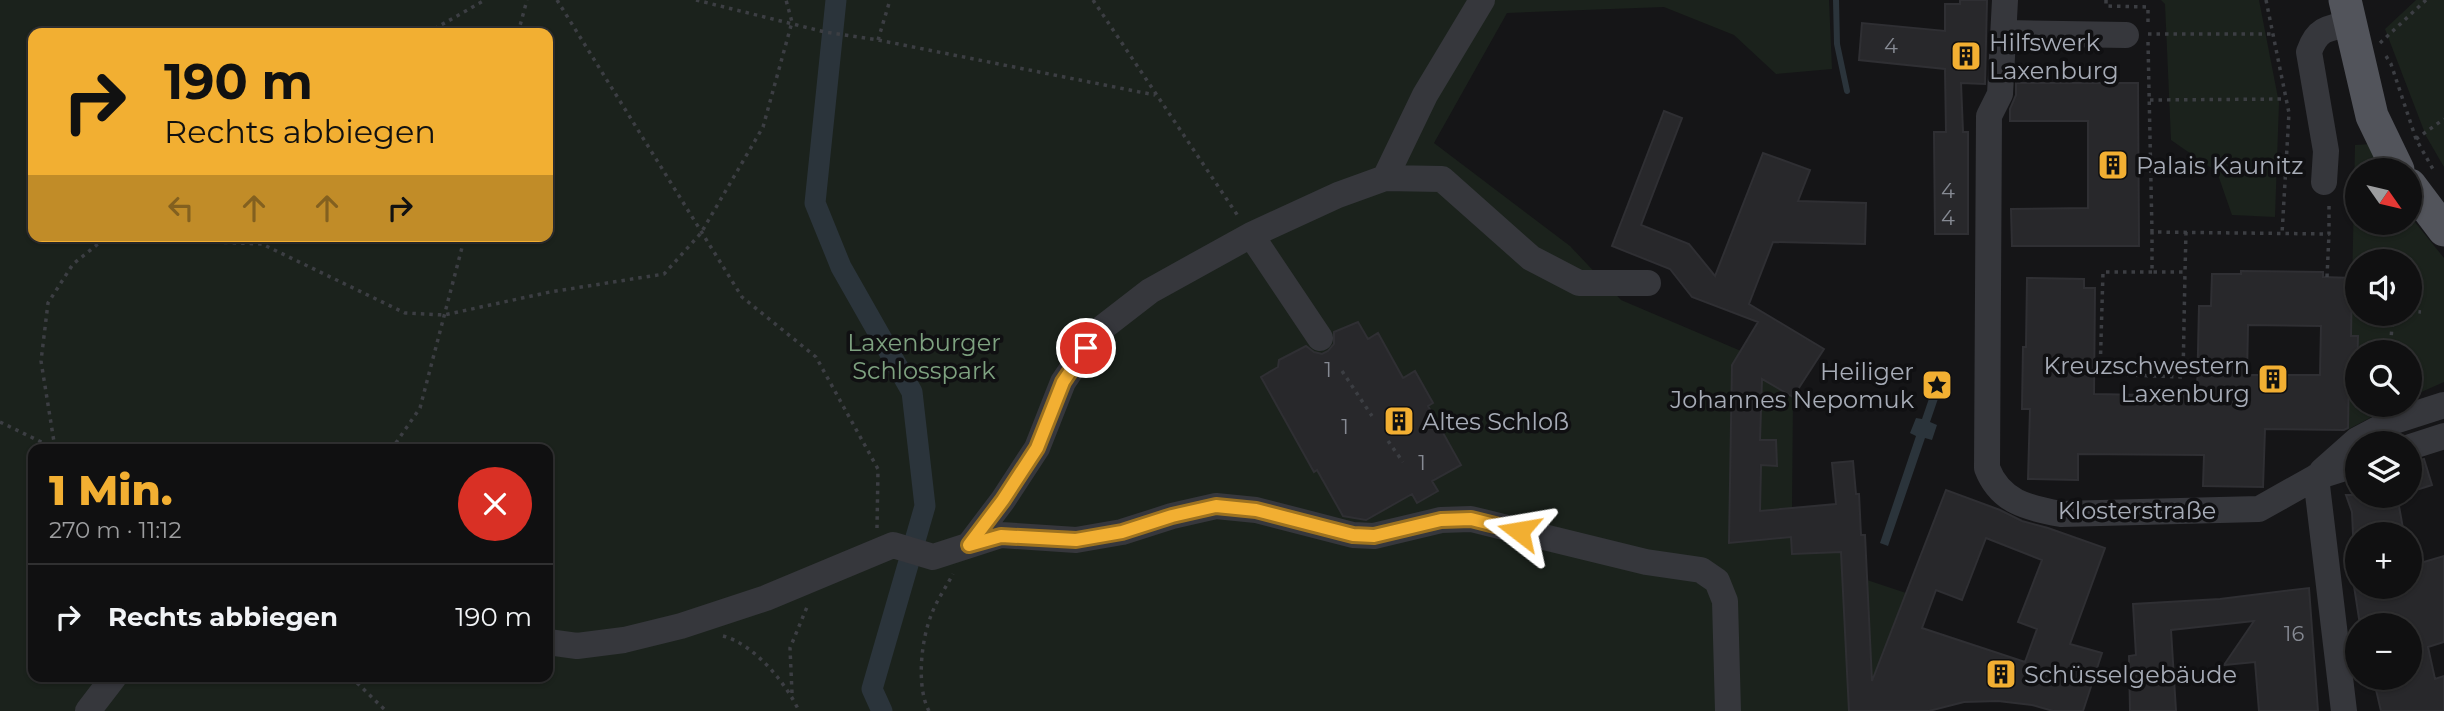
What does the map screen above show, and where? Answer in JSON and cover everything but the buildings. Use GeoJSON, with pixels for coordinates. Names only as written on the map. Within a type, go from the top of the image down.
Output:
{"type":"FeatureCollection","features":[{"type":"Feature","properties":{"kind":"main road"},"geometry":{"type":"LineString","coordinates":[[2348,12],[2372,116],[2392,158]]}},
{"type":"Feature","properties":{"kind":"main road"},"geometry":{"type":"LineString","coordinates":[[2423,180],[2444,230]]}},
{"type":"Feature","properties":{"kind":"street"},"geometry":{"type":"LineString","coordinates":[[1385,178],[1425,94],[1482,0]]}},
{"type":"Feature","properties":{"kind":"street","name":"Klosterstraße"},"geometry":{"type":"LineString","coordinates":[[2005,0],[2000,94],[1989,116],[1987,468],[1992,481],[2002,493],[2037,509],[2061,514],[2259,509],[2316,477]]}},
{"type":"Feature","properties":{"kind":"street"},"geometry":{"type":"LineString","coordinates":[[2325,182],[2326,150],[2309,52],[2314,37],[2348,12]]}},
{"type":"Feature","properties":{"kind":"street"},"geometry":{"type":"LineString","coordinates":[[2004,33],[2137,35]]}},
{"type":"Feature","properties":{"kind":"street"},"geometry":{"type":"LineString","coordinates":[[969,545],[1037,448],[1063,382],[1097,332],[1150,291],[1251,235],[1338,195],[1385,178],[1442,179],[1531,258],[1579,283],[1648,283]]}},
{"type":"Feature","properties":{"kind":"street"},"geometry":{"type":"LineString","coordinates":[[1251,235],[1320,338]]}},
{"type":"Feature","properties":{"kind":"street"},"geometry":{"type":"LineString","coordinates":[[2316,477],[2357,440],[2391,422],[2444,405]]}},
{"type":"Feature","properties":{"kind":"street"},"geometry":{"type":"LineString","coordinates":[[2422,443],[2444,436]]}},
{"type":"Feature","properties":{"kind":"street"},"geometry":{"type":"LineString","coordinates":[[2316,477],[2345,468]]}},
{"type":"Feature","properties":{"kind":"street"},"geometry":{"type":"LineString","coordinates":[[2316,477],[2344,711]]}},
{"type":"Feature","properties":{"kind":"street"},"geometry":{"type":"LineString","coordinates":[[553,643],[577,646],[624,640],[681,626],[766,598],[885,548],[933,556],[1001,536],[1076,540],[1122,532],[1216,506],[1256,510],[1353,535],[1374,536],[1441,520],[1471,519],[1646,562],[1701,570],[1717,582],[1725,601],[1728,711]]}},
{"type":"Feature","properties":{"kind":"street"},"geometry":{"type":"LineString","coordinates":[[88,711],[110,682]]}},
{"type":"Feature","properties":{"kind":"path"},"geometry":{"type":"LineString","coordinates":[[436,28],[485,0]]}},
{"type":"Feature","properties":{"kind":"path"},"geometry":{"type":"LineString","coordinates":[[519,28],[527,0]]}},
{"type":"Feature","properties":{"kind":"path"},"geometry":{"type":"LineString","coordinates":[[557,0],[742,297],[816,357],[878,469],[885,548]]}},
{"type":"Feature","properties":{"kind":"path"},"geometry":{"type":"LineString","coordinates":[[696,0],[825,32],[1155,95]]}},
{"type":"Feature","properties":{"kind":"path"},"geometry":{"type":"LineString","coordinates":[[213,242],[262,244],[405,313],[444,315],[550,292],[664,274],[701,233],[763,127],[792,22],[786,0]]}},
{"type":"Feature","properties":{"kind":"path"},"geometry":{"type":"LineString","coordinates":[[878,40],[890,0]]}},
{"type":"Feature","properties":{"kind":"path"},"geometry":{"type":"LineString","coordinates":[[1093,0],[1251,235]]}},
{"type":"Feature","properties":{"kind":"path"},"geometry":{"type":"LineString","coordinates":[[2106,0],[2106,6],[2148,7],[2137,35],[2150,100],[2152,272]]}},
{"type":"Feature","properties":{"kind":"path"},"geometry":{"type":"LineString","coordinates":[[2266,0],[2289,113],[2282,234]]}},
{"type":"Feature","properties":{"kind":"path"},"geometry":{"type":"LineString","coordinates":[[2377,46],[2426,0]]}},
{"type":"Feature","properties":{"kind":"path"},"geometry":{"type":"LineString","coordinates":[[2137,35],[2273,34]]}},
{"type":"Feature","properties":{"kind":"path"},"geometry":{"type":"LineString","coordinates":[[2384,55],[2391,64],[2416,139],[2423,180]]}},
{"type":"Feature","properties":{"kind":"path"},"geometry":{"type":"LineString","coordinates":[[2150,100],[2286,99]]}},
{"type":"Feature","properties":{"kind":"path"},"geometry":{"type":"LineString","coordinates":[[2416,139],[2444,119]]}},
{"type":"Feature","properties":{"kind":"path"},"geometry":{"type":"LineString","coordinates":[[2325,182],[2329,194],[2327,277]]}},
{"type":"Feature","properties":{"kind":"path"},"geometry":{"type":"LineString","coordinates":[[2152,232],[2329,234]]}},
{"type":"Feature","properties":{"kind":"path"},"geometry":{"type":"LineString","coordinates":[[2185,272],[2103,272],[2100,374],[2183,377],[2186,232]]}},
{"type":"Feature","properties":{"kind":"path"},"geometry":{"type":"LineString","coordinates":[[55,444],[41,361],[48,303],[73,264],[100,242]]}},
{"type":"Feature","properties":{"kind":"path"},"geometry":{"type":"LineString","coordinates":[[395,444],[420,408],[463,242]]}},
{"type":"Feature","properties":{"kind":"path"},"geometry":{"type":"LineString","coordinates":[[1342,371],[1372,416]]}},
{"type":"Feature","properties":{"kind":"path"},"geometry":{"type":"LineString","coordinates":[[0,422],[46,444]]}},
{"type":"Feature","properties":{"kind":"path"},"geometry":{"type":"LineString","coordinates":[[1388,441],[1403,462]]}},
{"type":"Feature","properties":{"kind":"path"},"geometry":{"type":"LineString","coordinates":[[929,711],[923,701],[922,656],[931,614],[969,545]]}},
{"type":"Feature","properties":{"kind":"path"},"geometry":{"type":"LineString","coordinates":[[792,695],[790,648],[805,609],[835,570]]}},
{"type":"Feature","properties":{"kind":"path"},"geometry":{"type":"LineString","coordinates":[[720,636],[734,639],[768,666],[792,695],[799,711]]}},
{"type":"Feature","properties":{"kind":"path"},"geometry":{"type":"LineString","coordinates":[[356,682],[386,711]]}},
{"type":"Feature","properties":{"kind":"green space","name":"Laxenburger Schlosspark"},"geometry":{"type":"Polygon","coordinates":[[[0,0],[1829,0],[1832,69],[1776,74],[1734,35],[1664,7],[1507,13],[1434,143],[1570,246],[1621,300],[1741,351],[1730,542],[1791,537],[1792,554],[1817,553],[1841,536],[1849,711],[0,711],[0,0]]]}},
{"type":"Feature","properties":{"kind":"green space"},"geometry":{"type":"Polygon","coordinates":[[[2161,0],[2259,0],[2279,103],[2275,217],[2232,215],[2217,172],[2171,140],[2165,4],[2161,0]]]}},
{"type":"Feature","properties":{"kind":"green space"},"geometry":{"type":"Polygon","coordinates":[[[2416,0],[2444,0],[2444,167],[2426,136],[2385,29],[2416,0]]]}},
{"type":"Feature","properties":{"kind":"green space"},"geometry":{"type":"Polygon","coordinates":[[[2371,144],[2377,158],[2355,158],[2355,145],[2371,144]]]}},
{"type":"Feature","properties":{"kind":"green space"},"geometry":{"type":"Polygon","coordinates":[[[2422,231],[2444,258],[2444,382],[2422,392],[2422,340],[2358,340],[2358,336],[2351,336],[2351,326],[2422,326],[2422,249],[2353,249],[2353,235],[2422,235],[2422,231]]]}},
{"type":"Feature","properties":{"kind":"green space"},"geometry":{"type":"Polygon","coordinates":[[[1762,379],[1793,397],[1792,509],[1760,511],[1761,465],[1776,465],[1760,440],[1762,379]]]}},
{"type":"Feature","properties":{"kind":"green space"},"geometry":{"type":"Polygon","coordinates":[[[2347,417],[2372,417],[2347,430],[2347,417]]]}},
{"type":"Feature","properties":{"kind":"green space"},"geometry":{"type":"Polygon","coordinates":[[[1867,580],[1906,593],[1872,681],[1867,580]]]}},
{"type":"Feature","properties":{"kind":"shaded area"},"geometry":{"type":"Polygon","coordinates":[[[1934,384],[1942,387],[1930,422],[1937,425],[1932,440],[1925,438],[1888,546],[1880,543],[1916,436],[1910,433],[1916,418],[1922,419],[1934,384]]]}},
{"type":"Feature","properties":{"kind":"waterway"},"geometry":{"type":"LineString","coordinates":[[836,0],[815,203],[841,267],[912,392],[925,506],[872,689],[882,711]]}},
{"type":"Feature","properties":{"kind":"waterway"},"geometry":{"type":"LineString","coordinates":[[1836,0],[1837,44],[1847,91]]}},
{"type":"Feature","properties":{"kind":"place","name":"Hilfswerk Laxenburg"},"geometry":{"type":"Point","coordinates":[1966,56]}},
{"type":"Feature","properties":{"kind":"place","name":"Palais Kaunitz"},"geometry":{"type":"Point","coordinates":[2113,165]}},
{"type":"Feature","properties":{"kind":"place","name":"Kreuzschwestern Laxenburg"},"geometry":{"type":"Point","coordinates":[2273,379]}},
{"type":"Feature","properties":{"kind":"place","name":"Heiliger Johannes Nepomuk"},"geometry":{"type":"Point","coordinates":[1937,385]}},
{"type":"Feature","properties":{"kind":"place","name":"Altes Schloß"},"geometry":{"type":"Point","coordinates":[1399,421]}},
{"type":"Feature","properties":{"kind":"place","name":"Schüsselgebäude"},"geometry":{"type":"Point","coordinates":[2001,674]}},
{"type":"Feature","properties":{"kind":"route"},"geometry":{"type":"LineString","coordinates":[[1086,348],[1063,382],[1037,448],[969,545],[1001,536],[1076,540],[1122,532],[1216,506],[1256,510],[1353,535],[1374,536],[1441,520],[1471,519],[1519,531]]}}]}
